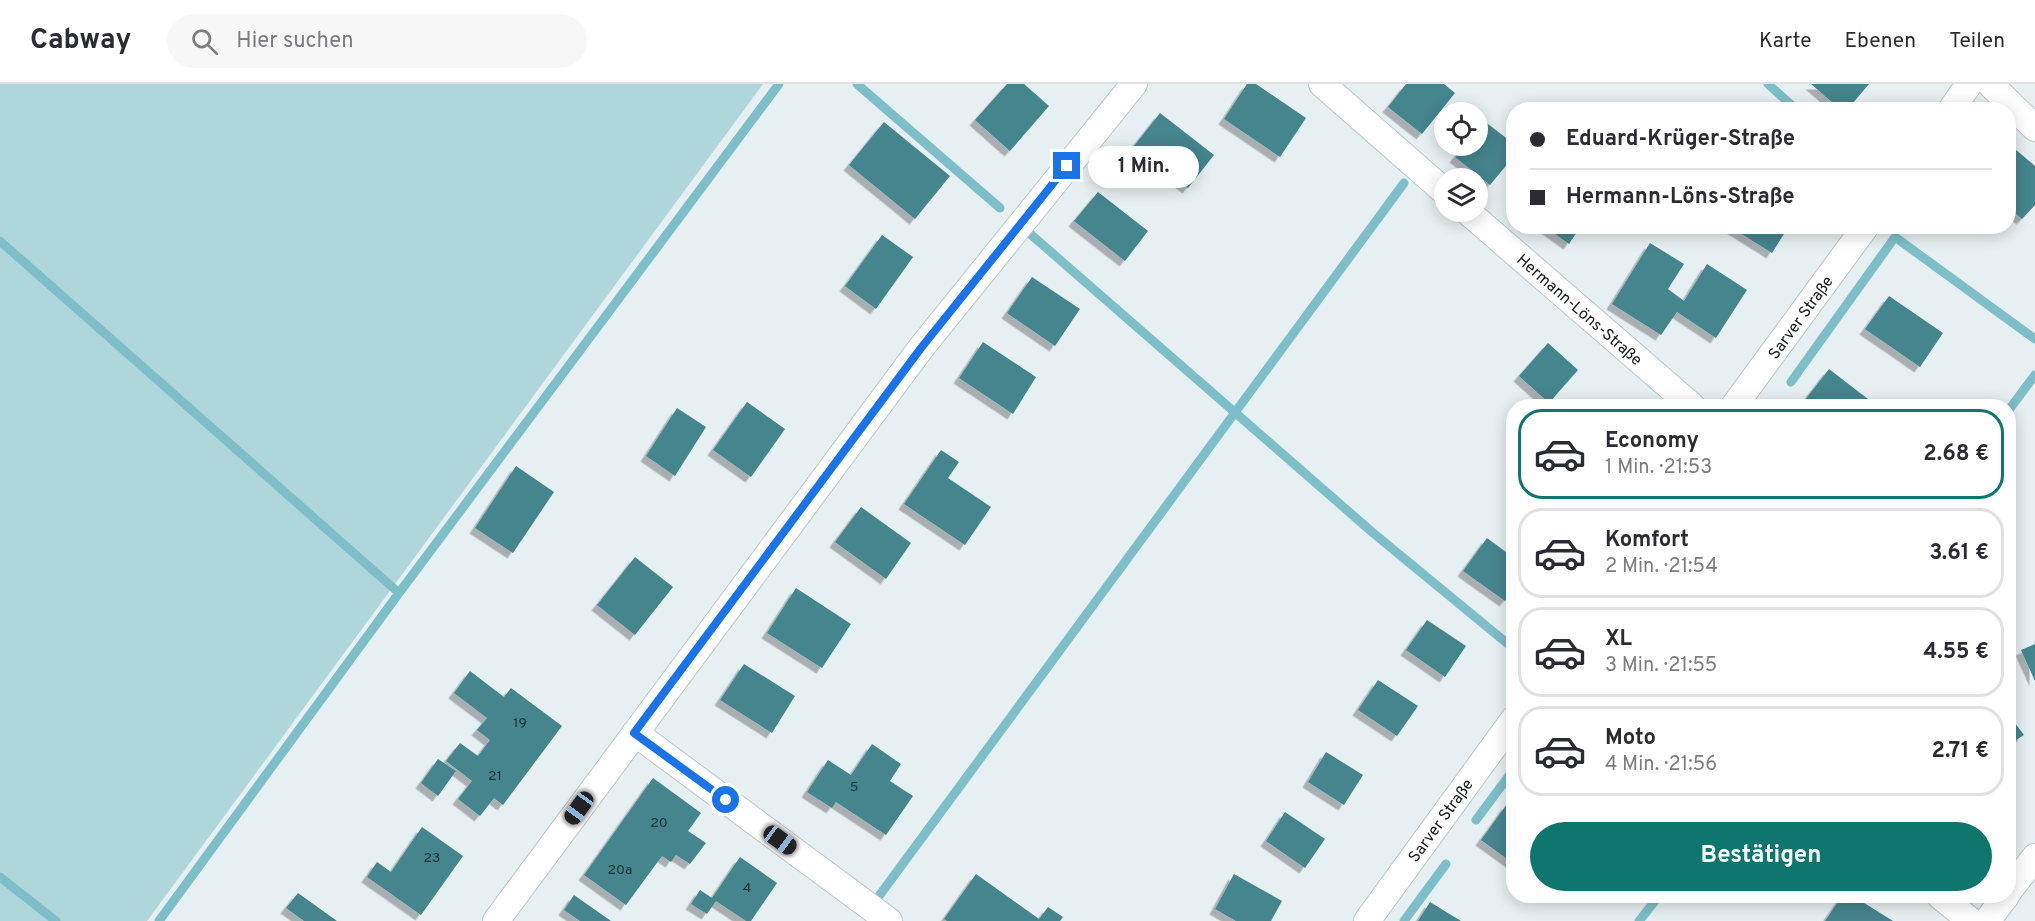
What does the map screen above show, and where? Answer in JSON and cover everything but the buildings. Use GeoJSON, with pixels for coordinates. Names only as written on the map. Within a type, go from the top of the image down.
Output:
{"type":"FeatureCollection","features":[{"type":"Feature","properties":{"kind":"street"},"geometry":{"type":"LineString","coordinates":[[496,921],[921,348],[1134,84]]}},
{"type":"Feature","properties":{"kind":"street"},"geometry":{"type":"LineString","coordinates":[[1322,84],[1434,182]]}},
{"type":"Feature","properties":{"kind":"street"},"geometry":{"type":"LineString","coordinates":[[1957,102],[1969,84]]}},
{"type":"Feature","properties":{"kind":"street"},"geometry":{"type":"LineString","coordinates":[[1990,84],[2008,102]]}},
{"type":"Feature","properties":{"kind":"street"},"geometry":{"type":"LineString","coordinates":[[2016,109],[2035,128]]}},
{"type":"Feature","properties":{"kind":"street","name":"Hermann-Löns-Straße"},"geometry":{"type":"LineString","coordinates":[[1480,222],[1684,399]]}},
{"type":"Feature","properties":{"kind":"street","name":"Sarver Straße"},"geometry":{"type":"LineString","coordinates":[[1739,399],[1860,234]]}},
{"type":"Feature","properties":{"kind":"street","name":"Sarver Straße"},"geometry":{"type":"LineString","coordinates":[[1367,921],[1506,730]]}},
{"type":"Feature","properties":{"kind":"street"},"geometry":{"type":"LineString","coordinates":[[634,733],[889,921]]}},
{"type":"Feature","properties":{"kind":"street"},"geometry":{"type":"LineString","coordinates":[[2016,882],[2035,857]]}},
{"type":"Feature","properties":{"kind":"street"},"geometry":{"type":"LineString","coordinates":[[1949,903],[1971,921]]}},
{"type":"Feature","properties":{"kind":"street"},"geometry":{"type":"LineString","coordinates":[[1987,921],[2000,903]]}},
{"type":"Feature","properties":{"kind":"shaded area"},"geometry":{"type":"Polygon","coordinates":[[[0,84],[763,84],[147,921],[0,921],[0,84]]]}},
{"type":"Feature","properties":{"kind":"waterway"},"geometry":{"type":"LineString","coordinates":[[159,921],[399,593],[779,84]]}},
{"type":"Feature","properties":{"kind":"waterway"},"geometry":{"type":"LineString","coordinates":[[857,84],[1000,208]]}},
{"type":"Feature","properties":{"kind":"waterway"},"geometry":{"type":"LineString","coordinates":[[1768,84],[1788,102]]}},
{"type":"Feature","properties":{"kind":"waterway"},"geometry":{"type":"LineString","coordinates":[[879,896],[1404,183]]}},
{"type":"Feature","properties":{"kind":"waterway"},"geometry":{"type":"LineString","coordinates":[[1028,232],[1372,532],[1506,642]]}},
{"type":"Feature","properties":{"kind":"waterway"},"geometry":{"type":"LineString","coordinates":[[1791,382],[1895,237],[2035,339]]}},
{"type":"Feature","properties":{"kind":"waterway"},"geometry":{"type":"LineString","coordinates":[[0,241],[399,593]]}},
{"type":"Feature","properties":{"kind":"waterway"},"geometry":{"type":"LineString","coordinates":[[2016,400],[2035,375]]}},
{"type":"Feature","properties":{"kind":"waterway"},"geometry":{"type":"LineString","coordinates":[[1476,820],[1506,780]]}},
{"type":"Feature","properties":{"kind":"waterway"},"geometry":{"type":"LineString","coordinates":[[1404,921],[1446,864]]}},
{"type":"Feature","properties":{"kind":"waterway"},"geometry":{"type":"LineString","coordinates":[[0,877],[56,921]]}},
{"type":"Feature","properties":{"kind":"waterway"},"geometry":{"type":"LineString","coordinates":[[1639,921],[1653,903]]}},
{"type":"Feature","properties":{"kind":"route"},"geometry":{"type":"LineString","coordinates":[[726,800],[634,733],[921,348],[1067,166]]}}]}
